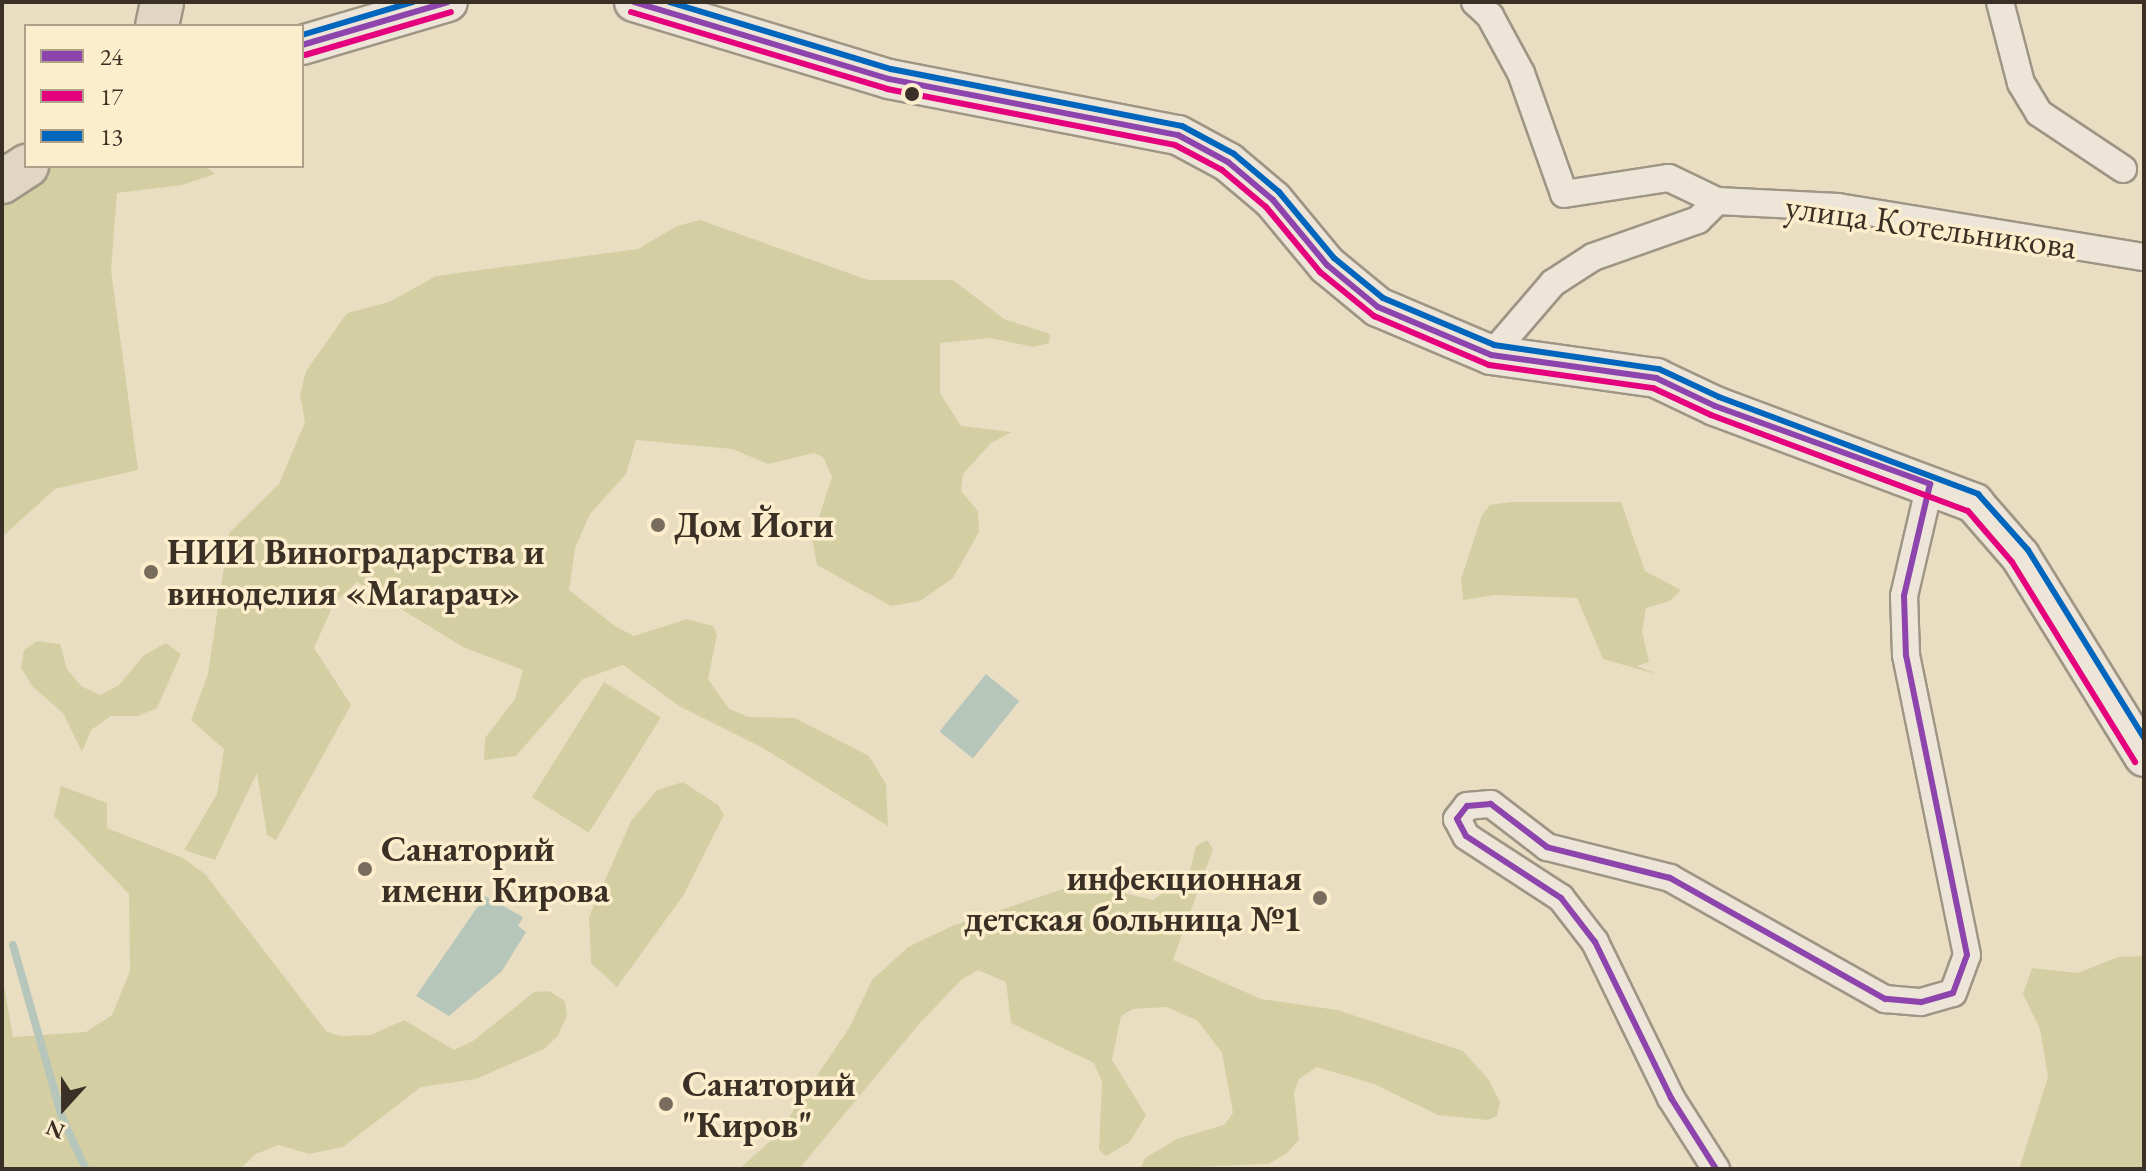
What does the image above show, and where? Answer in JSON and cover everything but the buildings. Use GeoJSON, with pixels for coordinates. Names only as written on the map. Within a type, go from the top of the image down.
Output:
{"type":"FeatureCollection","features":[{"type":"Feature","properties":{"kind":"main road"},"geometry":{"type":"LineString","coordinates":[[304,45],[353,34],[448,2]]}},
{"type":"Feature","properties":{"kind":"main road"},"geometry":{"type":"LineString","coordinates":[[634,2],[889,79],[1178,135],[1228,162],[1273,200],[1327,265],[1364,299],[1491,355],[1656,378],[1715,406],[1974,503],[2020,556],[2144,757]]}},
{"type":"Feature","properties":{"kind":"main road"},"geometry":{"type":"LineString","coordinates":[[2,160],[24,146]]}},
{"type":"Feature","properties":{"kind":"main road"},"geometry":{"type":"LineString","coordinates":[[2,182],[24,168]]}},
{"type":"Feature","properties":{"kind":"street"},"geometry":{"type":"LineString","coordinates":[[1475,2],[1490,16],[1521,73],[1564,194],[1669,178],[1717,201],[1698,220],[1593,257],[1553,283],[1491,355]]}},
{"type":"Feature","properties":{"kind":"street"},"geometry":{"type":"LineString","coordinates":[[2000,2],[2021,83],[2039,113],[2123,169]]}},
{"type":"Feature","properties":{"kind":"street","name":"улица Котельникова"},"geometry":{"type":"LineString","coordinates":[[1717,201],[1838,207],[2144,257]]}},
{"type":"Feature","properties":{"kind":"street"},"geometry":{"type":"LineString","coordinates":[[1716,1169],[1671,1098],[1595,942],[1561,898],[1466,836],[1457,819],[1467,806],[1491,804],[1547,847],[1670,878],[1885,999],[1921,1002],[1953,993],[1967,955],[1906,655],[1904,596],[1930,484]]}},
{"type":"Feature","properties":{"kind":"shaded area"},"geometry":{"type":"Polygon","coordinates":[[[44,168],[208,168],[215,174],[182,185],[117,193],[111,270],[138,470],[55,489],[2,537],[2,196],[44,168]]]}},
{"type":"Feature","properties":{"kind":"shaded area"},"geometry":{"type":"Polygon","coordinates":[[[700,220],[868,280],[953,280],[1004,319],[1050,334],[1049,343],[1034,347],[990,338],[940,343],[940,393],[961,426],[1012,432],[991,443],[963,474],[961,491],[978,511],[979,532],[953,578],[920,601],[891,606],[817,565],[812,538],[832,477],[823,457],[814,453],[768,464],[732,449],[636,440],[626,474],[590,514],[575,548],[569,590],[615,626],[634,636],[687,619],[713,626],[717,635],[708,679],[729,709],[748,717],[795,718],[869,756],[886,784],[888,826],[763,748],[679,706],[623,665],[583,679],[516,756],[484,760],[485,738],[515,699],[523,670],[463,647],[357,582],[334,603],[314,648],[351,705],[276,840],[267,835],[257,773],[215,860],[184,850],[217,794],[224,749],[191,720],[208,674],[229,533],[279,484],[305,422],[300,395],[306,371],[347,313],[389,302],[436,276],[638,249],[677,226],[700,220]]]}},
{"type":"Feature","properties":{"kind":"shaded area"},"geometry":{"type":"Polygon","coordinates":[[[1511,502],[1621,502],[1645,571],[1681,590],[1670,601],[1646,608],[1642,631],[1649,662],[1637,666],[1659,675],[1603,659],[1577,598],[1495,595],[1463,600],[1461,579],[1482,515],[1490,505],[1511,502]]]}},
{"type":"Feature","properties":{"kind":"shaded area"},"geometry":{"type":"Polygon","coordinates":[[[37,641],[60,644],[67,669],[81,686],[100,695],[119,685],[144,655],[166,643],[181,654],[157,708],[138,716],[111,716],[91,730],[82,752],[63,713],[33,687],[21,668],[24,650],[37,641]]]}},
{"type":"Feature","properties":{"kind":"shaded area"},"geometry":{"type":"Polygon","coordinates":[[[986,674],[1019,701],[973,759],[939,732],[986,674]]]}},
{"type":"Feature","properties":{"kind":"shaded area"},"geometry":{"type":"Polygon","coordinates":[[[604,682],[661,718],[589,833],[532,797],[604,682]]]}},
{"type":"Feature","properties":{"kind":"shaded area"},"geometry":{"type":"Polygon","coordinates":[[[683,782],[718,805],[724,815],[683,896],[617,987],[591,963],[589,917],[631,821],[657,790],[683,782]]]}},
{"type":"Feature","properties":{"kind":"shaded area"},"geometry":{"type":"Polygon","coordinates":[[[61,786],[107,803],[107,828],[183,858],[205,874],[326,1031],[340,1036],[371,1035],[404,1020],[454,1050],[473,1041],[534,992],[549,991],[565,1001],[567,1015],[558,1036],[544,1049],[476,1079],[421,1087],[343,1147],[309,1154],[279,1145],[256,1154],[240,1169],[2,1169],[2,974],[13,1037],[86,1032],[112,1015],[130,971],[129,894],[54,816],[61,786]]]}},
{"type":"Feature","properties":{"kind":"shaded area"},"geometry":{"type":"Polygon","coordinates":[[[1207,840],[1213,849],[1173,960],[1261,999],[1337,1010],[1463,1051],[1489,1080],[1500,1102],[1497,1116],[1488,1120],[1438,1115],[1374,1084],[1317,1067],[1299,1079],[1294,1093],[1299,1140],[1286,1154],[1268,1164],[1140,1169],[1145,1158],[1177,1139],[1224,1125],[1233,1113],[1222,1053],[1198,1021],[1167,1007],[1133,1009],[1121,1016],[1112,1060],[1146,1115],[1130,1142],[1106,1156],[1099,1150],[1102,1082],[1094,1063],[1011,1023],[1006,982],[978,970],[961,980],[919,1024],[799,1169],[739,1169],[777,1135],[849,1028],[872,980],[908,947],[952,926],[1081,883],[1153,900],[1189,874],[1196,846],[1207,840]]]}},
{"type":"Feature","properties":{"kind":"shaded area"},"geometry":{"type":"Polygon","coordinates":[[[485,896],[523,917],[518,926],[526,932],[502,971],[449,1016],[416,996],[485,896]]]}},
{"type":"Feature","properties":{"kind":"shaded area"},"geometry":{"type":"Polygon","coordinates":[[[2144,956],[2144,1169],[2019,1169],[2048,1077],[2040,1029],[2023,994],[2032,968],[2078,973],[2118,957],[2144,956]]]}},
{"type":"Feature","properties":{"kind":"waterway"},"geometry":{"type":"LineString","coordinates":[[13,945],[63,1120],[86,1169]]}},
{"type":"Feature","properties":{"kind":"transit line","name":"13"},"geometry":{"type":"LineString","coordinates":[[304,34],[413,2]]}},
{"type":"Feature","properties":{"kind":"transit line","name":"24"},"geometry":{"type":"LineString","coordinates":[[304,44],[448,2]]}},
{"type":"Feature","properties":{"kind":"transit line","name":"24"},"geometry":{"type":"LineString","coordinates":[[634,2],[889,79],[1178,135],[1228,162],[1273,200],[1327,265],[1378,307],[1491,355],[1656,378],[1715,406],[1930,484],[1904,596],[1906,655],[1967,955],[1953,993],[1921,1002],[1885,999],[1670,878],[1547,847],[1491,804],[1467,806],[1457,819],[1466,836],[1561,898],[1595,942],[1671,1098],[1716,1169]]}},
{"type":"Feature","properties":{"kind":"transit line","name":"13"},"geometry":{"type":"LineString","coordinates":[[669,2],[891,69],[1182,126],[1234,154],[1279,192],[1334,258],[1383,298],[1494,345],[1659,369],[1719,397],[1978,494],[2028,550],[2144,738]]}},
{"type":"Feature","properties":{"kind":"transit line","name":"17"},"geometry":{"type":"LineString","coordinates":[[305,55],[451,12]]}},
{"type":"Feature","properties":{"kind":"transit line","name":"17"},"geometry":{"type":"LineString","coordinates":[[631,12],[887,89],[1175,145],[1222,170],[1266,207],[1320,272],[1374,316],[1489,365],[1653,388],[1711,415],[1968,511],[2012,562],[2135,762]]}},
{"type":"Feature","properties":{"kind":"place","name":"Дом Йоги"},"geometry":{"type":"Point","coordinates":[658,525]}},
{"type":"Feature","properties":{"kind":"place","name":"НИИ Виноградарства и виноделия «Магарач»"},"geometry":{"type":"Point","coordinates":[151,572]}},
{"type":"Feature","properties":{"kind":"place","name":"Санаторий имени Кирова"},"geometry":{"type":"Point","coordinates":[365,869]}},
{"type":"Feature","properties":{"kind":"place","name":"инфекционная детская больница №1"},"geometry":{"type":"Point","coordinates":[1320,898]}},
{"type":"Feature","properties":{"kind":"place","name":"Санаторий \"Киров\""},"geometry":{"type":"Point","coordinates":[666,1104]}}]}
